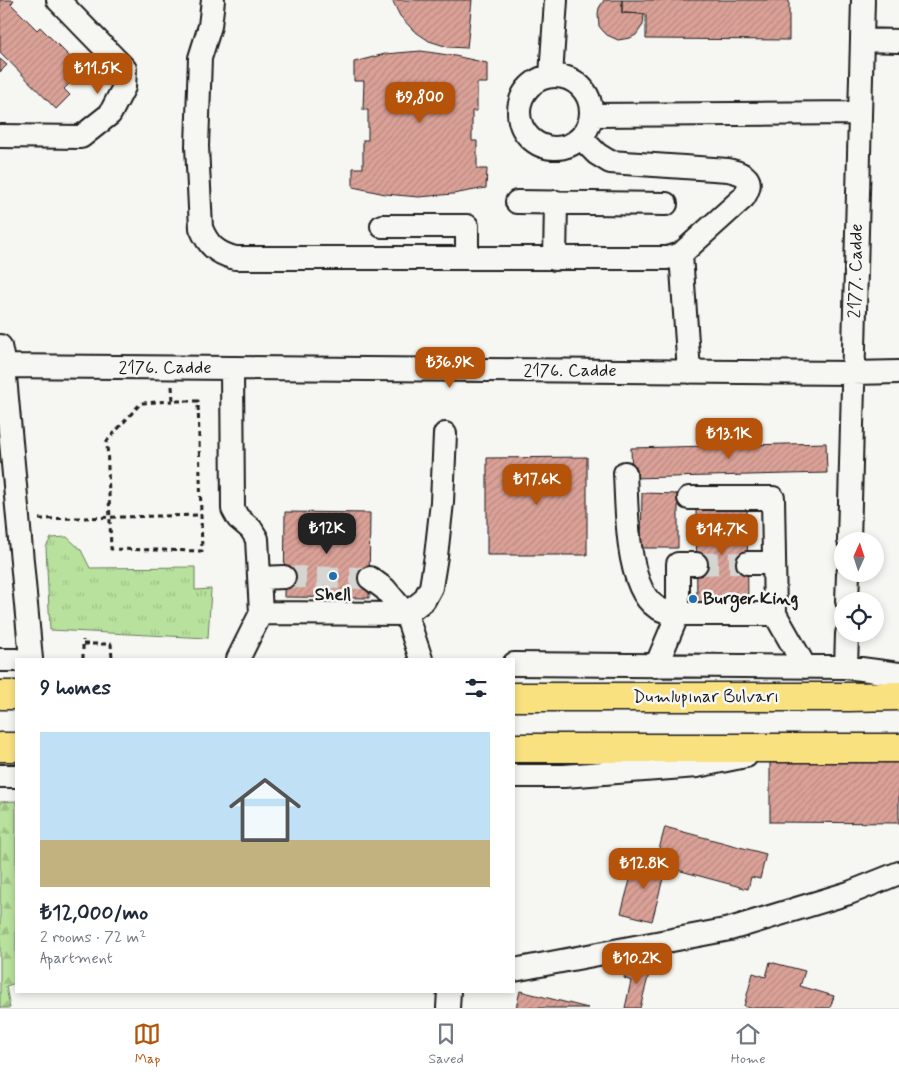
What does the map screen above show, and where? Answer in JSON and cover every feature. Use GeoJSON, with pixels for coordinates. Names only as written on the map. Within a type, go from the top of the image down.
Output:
{"type":"FeatureCollection","features":[{"type":"Feature","properties":{"kind":"highway"},"geometry":{"type":"LineString","coordinates":[[0,695],[15,695]]}},
{"type":"Feature","properties":{"kind":"highway","name":"Dumlupınar Bulvarı"},"geometry":{"type":"LineString","coordinates":[[515,697],[899,696]]}},
{"type":"Feature","properties":{"kind":"highway"},"geometry":{"type":"LineString","coordinates":[[0,747],[15,747]]}},
{"type":"Feature","properties":{"kind":"highway"},"geometry":{"type":"LineString","coordinates":[[515,748],[899,748]]}},
{"type":"Feature","properties":{"kind":"street"},"geometry":{"type":"LineString","coordinates":[[0,121],[8,137],[81,137],[110,114],[124,87],[125,69],[58,0]]}},
{"type":"Feature","properties":{"kind":"street"},"geometry":{"type":"LineString","coordinates":[[213,0],[210,26],[200,58],[198,146],[201,228],[205,238],[213,248],[224,255],[234,258],[667,258],[681,254],[744,198],[748,190],[747,177],[728,170],[610,162],[597,154],[581,138]]}},
{"type":"Feature","properties":{"kind":"street"},"geometry":{"type":"LineString","coordinates":[[551,76],[556,0]]}},
{"type":"Feature","properties":{"kind":"street","name":"2177. Cadde"},"geometry":{"type":"LineString","coordinates":[[849,532],[862,0]]}},
{"type":"Feature","properties":{"kind":"street"},"geometry":{"type":"LineString","coordinates":[[862,40],[899,41]]}},
{"type":"Feature","properties":{"kind":"street"},"geometry":{"type":"LineString","coordinates":[[551,76],[564,77],[576,82],[590,102],[591,115],[588,128],[581,138],[570,146],[558,149],[545,148],[524,134],[519,122],[518,110],[521,97],[528,87],[539,79],[551,76]]}},
{"type":"Feature","properties":{"kind":"street"},"geometry":{"type":"LineString","coordinates":[[591,115],[860,114]]}},
{"type":"Feature","properties":{"kind":"street"},"geometry":{"type":"LineString","coordinates":[[517,202],[666,204]]}},
{"type":"Feature","properties":{"kind":"street"},"geometry":{"type":"LineString","coordinates":[[555,259],[556,202]]}},
{"type":"Feature","properties":{"kind":"street"},"geometry":{"type":"LineString","coordinates":[[382,226],[467,226],[467,258]]}},
{"type":"Feature","properties":{"kind":"street"},"geometry":{"type":"LineString","coordinates":[[681,254],[690,372]]}},
{"type":"Feature","properties":{"kind":"street"},"geometry":{"type":"LineString","coordinates":[[1,359],[31,658]]}},
{"type":"Feature","properties":{"kind":"street","name":"2176. Cadde"},"geometry":{"type":"LineString","coordinates":[[1,359],[171,368],[899,372]]}},
{"type":"Feature","properties":{"kind":"street"},"geometry":{"type":"LineString","coordinates":[[232,368],[233,509],[238,518],[251,528],[257,539],[261,613],[238,658]]}},
{"type":"Feature","properties":{"kind":"street"},"geometry":{"type":"LineString","coordinates":[[261,613],[406,614],[424,600],[431,587],[436,556],[442,502],[445,434]]}},
{"type":"Feature","properties":{"kind":"street"},"geometry":{"type":"LineString","coordinates":[[625,473],[629,537],[634,569],[643,592],[650,601],[659,609],[678,614],[775,614]]}},
{"type":"Feature","properties":{"kind":"street"},"geometry":{"type":"LineString","coordinates":[[689,498],[773,498],[775,614],[805,667]]}},
{"type":"Feature","properties":{"kind":"street"},"geometry":{"type":"LineString","coordinates":[[748,563],[774,563]]}},
{"type":"Feature","properties":{"kind":"street"},"geometry":{"type":"LineString","coordinates":[[656,666],[678,614],[678,564],[696,564]]}},
{"type":"Feature","properties":{"kind":"street"},"geometry":{"type":"LineString","coordinates":[[260,578],[284,577]]}},
{"type":"Feature","properties":{"kind":"street"},"geometry":{"type":"LineString","coordinates":[[370,578],[385,589],[406,614],[421,658]]}},
{"type":"Feature","properties":{"kind":"street"},"geometry":{"type":"LineString","coordinates":[[846,667],[847,642]]}},
{"type":"Feature","properties":{"kind":"street"},"geometry":{"type":"LineString","coordinates":[[0,660],[15,660]]}},
{"type":"Feature","properties":{"kind":"street"},"geometry":{"type":"LineString","coordinates":[[515,664],[846,667],[899,674]]}},
{"type":"Feature","properties":{"kind":"street"},"geometry":{"type":"LineString","coordinates":[[515,776],[564,776],[697,766],[792,748]]}},
{"type":"Feature","properties":{"kind":"street"},"geometry":{"type":"LineString","coordinates":[[0,776],[15,776]]}},
{"type":"Feature","properties":{"kind":"street"},"geometry":{"type":"LineString","coordinates":[[515,970],[730,929],[849,893],[899,873]]}},
{"type":"Feature","properties":{"kind":"street"},"geometry":{"type":"LineString","coordinates":[[448,1008],[449,993]]}},
{"type":"Feature","properties":{"kind":"path"},"geometry":{"type":"LineString","coordinates":[[171,368],[173,401]]}},
{"type":"Feature","properties":{"kind":"path"},"geometry":{"type":"LineString","coordinates":[[173,401],[198,401],[202,551],[111,549],[106,441],[141,403],[173,401]]}},
{"type":"Feature","properties":{"kind":"path"},"geometry":{"type":"LineString","coordinates":[[18,520],[201,515]]}},
{"type":"Feature","properties":{"kind":"path"},"geometry":{"type":"LineString","coordinates":[[83,658],[83,642],[111,644],[112,658]]}},
{"type":"Feature","properties":{"kind":"green space"},"geometry":{"type":"Polygon","coordinates":[[[67,537],[81,550],[90,568],[195,567],[195,590],[211,589],[208,638],[50,630],[46,547],[51,538],[67,537]]]}},
{"type":"Feature","properties":{"kind":"green space"},"geometry":{"type":"Polygon","coordinates":[[[15,801],[15,983],[6,986],[10,1008],[0,1008],[0,802],[15,801]]]}},
{"type":"Feature","properties":{"kind":"building"},"geometry":{"type":"Polygon","coordinates":[[[0,0],[14,0],[11,4],[37,30],[40,27],[83,70],[64,89],[70,95],[56,109],[0,52],[0,0]]]}},
{"type":"Feature","properties":{"kind":"building"},"geometry":{"type":"Polygon","coordinates":[[[392,0],[472,0],[467,48],[448,47],[429,41],[413,30],[400,16],[392,0]]]}},
{"type":"Feature","properties":{"kind":"building"},"geometry":{"type":"Polygon","coordinates":[[[604,0],[622,0],[622,13],[644,14],[643,25],[636,35],[618,40],[603,31],[599,26],[598,14],[604,0]]]}},
{"type":"Feature","properties":{"kind":"building"},"geometry":{"type":"Polygon","coordinates":[[[622,0],[789,0],[789,40],[646,39],[646,14],[622,13],[622,0]]]}},
{"type":"Feature","properties":{"kind":"building"},"geometry":{"type":"Polygon","coordinates":[[[421,51],[487,63],[487,83],[477,83],[477,111],[472,111],[472,141],[477,141],[477,169],[487,169],[486,188],[453,194],[419,197],[385,194],[353,187],[353,168],[363,168],[363,140],[368,140],[368,110],[363,110],[364,81],[354,81],[354,62],[385,54],[421,51]]]}},
{"type":"Feature","properties":{"kind":"building"},"geometry":{"type":"Polygon","coordinates":[[[0,59],[7,65],[0,72],[0,59]]]}},
{"type":"Feature","properties":{"kind":"building"},"geometry":{"type":"Polygon","coordinates":[[[826,443],[827,473],[632,478],[631,448],[826,443]]]}},
{"type":"Feature","properties":{"kind":"building"},"geometry":{"type":"Polygon","coordinates":[[[587,457],[587,555],[487,555],[487,458],[587,457]]]}},
{"type":"Feature","properties":{"kind":"building"},"geometry":{"type":"Polygon","coordinates":[[[642,493],[678,494],[678,548],[641,548],[642,493]]]}},
{"type":"Feature","properties":{"kind":"building"},"geometry":{"type":"Polygon","coordinates":[[[696,506],[747,506],[748,606],[697,607],[696,506]]]}},
{"type":"Feature","properties":{"kind":"building"},"geometry":{"type":"Polygon","coordinates":[[[285,512],[370,513],[369,598],[284,597],[285,512]]]}},
{"type":"Feature","properties":{"kind":"building"},"geometry":{"type":"Polygon","coordinates":[[[770,754],[899,754],[899,823],[770,822],[770,754]]]}},
{"type":"Feature","properties":{"kind":"building"},"geometry":{"type":"Polygon","coordinates":[[[665,827],[766,854],[760,879],[751,877],[748,889],[655,864],[665,827]]]}},
{"type":"Feature","properties":{"kind":"building"},"geometry":{"type":"Polygon","coordinates":[[[636,858],[666,867],[652,921],[621,913],[636,858]]]}},
{"type":"Feature","properties":{"kind":"building"},"geometry":{"type":"Polygon","coordinates":[[[636,962],[651,966],[640,1008],[625,1008],[631,981],[624,978],[625,971],[633,973],[636,962]]]}},
{"type":"Feature","properties":{"kind":"building"},"geometry":{"type":"Polygon","coordinates":[[[770,962],[805,971],[800,986],[834,996],[830,1008],[748,1008],[744,1006],[753,973],[766,977],[770,962]]]}},
{"type":"Feature","properties":{"kind":"building"},"geometry":{"type":"Polygon","coordinates":[[[520,991],[588,1008],[516,1008],[520,991]]]}},
{"type":"Feature","properties":{"kind":"tunnel"},"geometry":{"type":"LineString","coordinates":[[696,564],[748,563]]}},
{"type":"Feature","properties":{"kind":"tunnel"},"geometry":{"type":"LineString","coordinates":[[284,577],[370,578]]}},
{"type":"Feature","properties":{"kind":"place","name":"Shell"},"geometry":{"type":"Point","coordinates":[333,576]}},
{"type":"Feature","properties":{"kind":"place","name":"Burger King"},"geometry":{"type":"Point","coordinates":[693,599]}}]}
